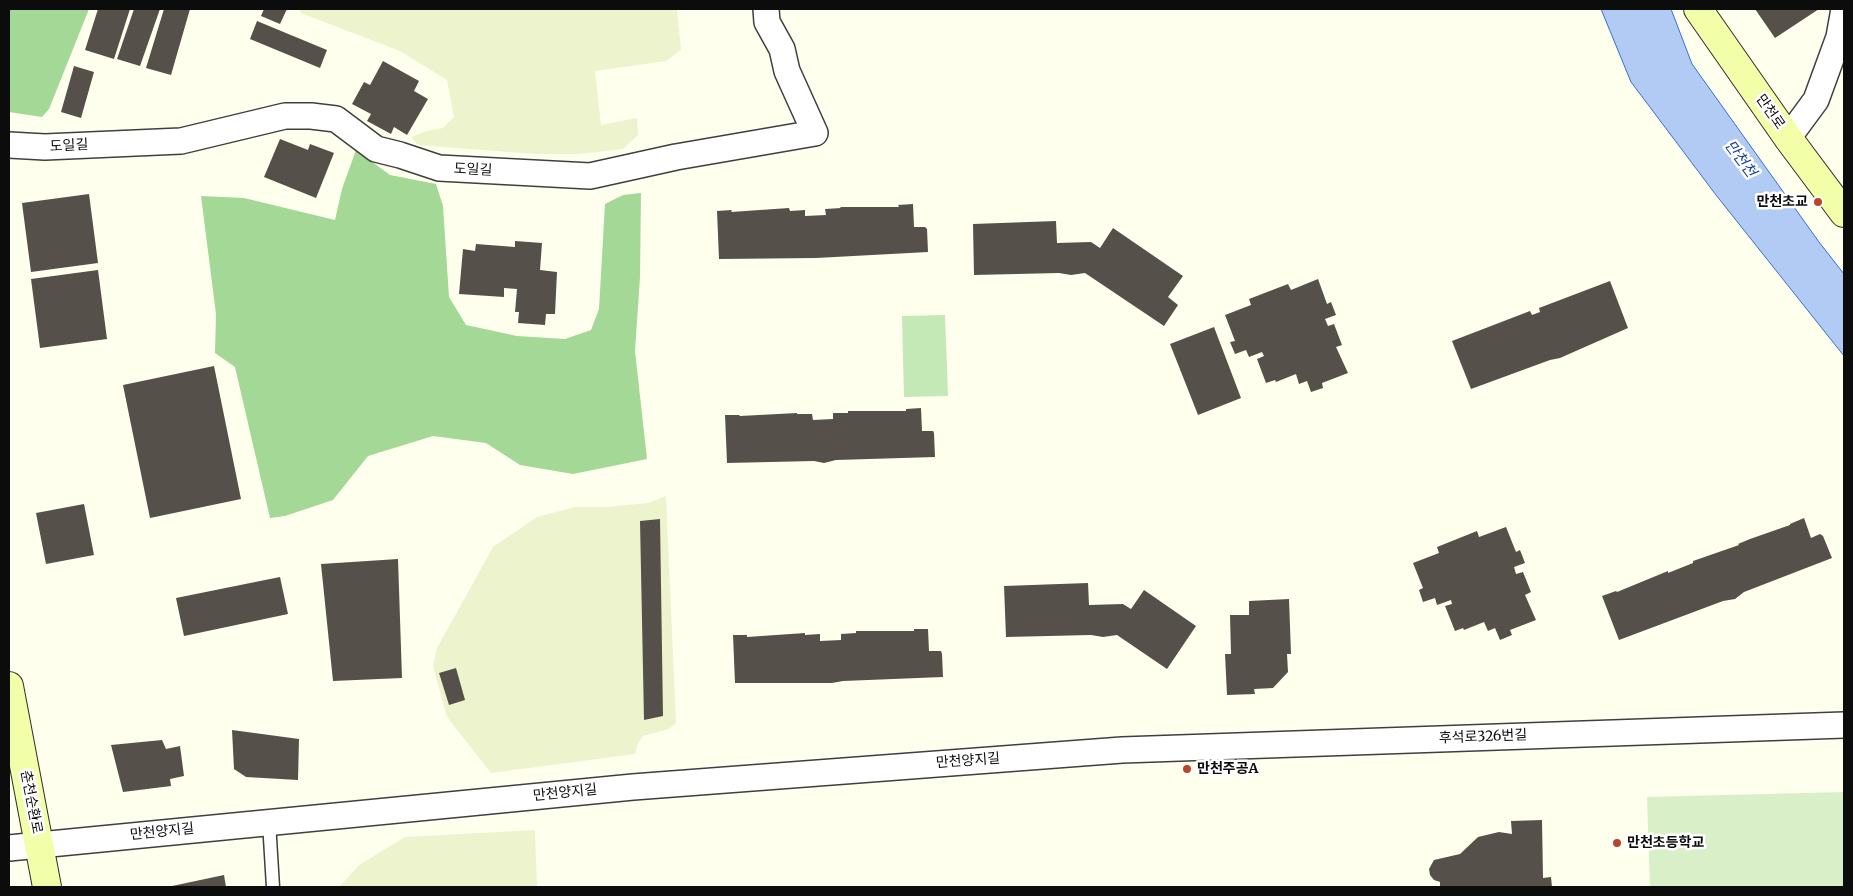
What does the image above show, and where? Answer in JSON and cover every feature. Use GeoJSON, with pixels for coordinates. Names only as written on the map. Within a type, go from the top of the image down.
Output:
{"type":"FeatureCollection","features":[{"type":"Feature","properties":{"kind":"street","name":"도일길"},"geometry":{"type":"LineString","coordinates":[[9,145],[45,147],[181,141],[285,116],[311,116],[336,119],[376,148],[439,168],[590,176],[676,157],[815,133],[787,72],[782,49],[767,22],[766,9]]}},
{"type":"Feature","properties":{"kind":"street","name":"만천로"},"geometry":{"type":"LineString","coordinates":[[1698,9],[1788,138],[1844,213]]}},
{"type":"Feature","properties":{"kind":"street"},"geometry":{"type":"LineString","coordinates":[[1788,138],[1816,100],[1839,37],[1844,10]]}},
{"type":"Feature","properties":{"kind":"street","name":"춘천순환로"},"geometry":{"type":"LineString","coordinates":[[9,686],[47,887]]}},
{"type":"Feature","properties":{"kind":"street","name":"후석로326번길"},"geometry":{"type":"LineString","coordinates":[[1122,750],[1844,726]]}},
{"type":"Feature","properties":{"kind":"street","name":"만천양지길"},"geometry":{"type":"LineString","coordinates":[[9,848],[633,787],[1122,750]]}},
{"type":"Feature","properties":{"kind":"lane"},"geometry":{"type":"LineString","coordinates":[[269,822],[274,887]]}},
{"type":"Feature","properties":{"kind":"green space"},"geometry":{"type":"Polygon","coordinates":[[[9,9],[89,9],[49,109],[42,117],[9,112],[9,9]]]}},
{"type":"Feature","properties":{"kind":"green space"},"geometry":{"type":"Polygon","coordinates":[[[299,9],[677,9],[681,50],[666,61],[595,71],[601,125],[637,118],[638,135],[623,149],[578,154],[534,154],[418,145],[411,137],[443,128],[454,117],[447,80],[400,51],[301,13],[299,9]]]}},
{"type":"Feature","properties":{"kind":"green space"},"geometry":{"type":"Polygon","coordinates":[[[356,150],[390,175],[436,184],[443,206],[449,297],[466,325],[517,336],[565,339],[591,330],[599,309],[605,204],[623,195],[641,193],[640,277],[635,351],[647,459],[573,474],[520,465],[486,443],[433,436],[368,456],[333,500],[285,516],[270,518],[235,367],[215,353],[216,314],[201,196],[244,198],[335,220],[342,189],[356,150]]]}},
{"type":"Feature","properties":{"kind":"green space"},"geometry":{"type":"Polygon","coordinates":[[[945,315],[948,396],[904,397],[902,316],[945,315]]]}},
{"type":"Feature","properties":{"kind":"green space"},"geometry":{"type":"Polygon","coordinates":[[[666,496],[676,723],[669,729],[643,736],[638,743],[635,754],[491,773],[447,717],[433,666],[437,648],[493,547],[537,517],[575,507],[607,507],[648,503],[666,496]]]}},
{"type":"Feature","properties":{"kind":"green space"},"geometry":{"type":"Polygon","coordinates":[[[1844,792],[1844,887],[1650,887],[1647,797],[1844,792]]]}},
{"type":"Feature","properties":{"kind":"green space"},"geometry":{"type":"Polygon","coordinates":[[[535,830],[537,887],[339,887],[359,865],[405,837],[535,830]]]}},
{"type":"Feature","properties":{"kind":"water","name":"만천천"},"geometry":{"type":"Polygon","coordinates":[[[1601,9],[1671,9],[1692,64],[1844,274],[1844,356],[1716,195],[1631,82],[1601,9]]]}},
{"type":"Feature","properties":{"kind":"building"},"geometry":{"type":"Polygon","coordinates":[[[98,9],[130,9],[114,59],[85,50],[98,9]]]}},
{"type":"Feature","properties":{"kind":"building"},"geometry":{"type":"Polygon","coordinates":[[[134,9],[160,9],[140,66],[117,59],[134,9]]]}},
{"type":"Feature","properties":{"kind":"building"},"geometry":{"type":"Polygon","coordinates":[[[164,9],[190,9],[171,75],[146,68],[164,9]]]}},
{"type":"Feature","properties":{"kind":"building"},"geometry":{"type":"Polygon","coordinates":[[[264,9],[287,9],[280,24],[261,16],[264,9]]]}},
{"type":"Feature","properties":{"kind":"building"},"geometry":{"type":"Polygon","coordinates":[[[1755,9],[1819,9],[1775,38],[1755,9]]]}},
{"type":"Feature","properties":{"kind":"building"},"geometry":{"type":"Polygon","coordinates":[[[257,21],[327,50],[320,68],[250,39],[257,21]]]}},
{"type":"Feature","properties":{"kind":"building"},"geometry":{"type":"Polygon","coordinates":[[[383,61],[419,81],[414,91],[428,99],[407,135],[394,127],[391,134],[367,121],[371,114],[352,104],[364,82],[370,85],[383,61]]]}},
{"type":"Feature","properties":{"kind":"building"},"geometry":{"type":"Polygon","coordinates":[[[74,66],[94,72],[81,118],[61,112],[74,66]]]}},
{"type":"Feature","properties":{"kind":"building"},"geometry":{"type":"Polygon","coordinates":[[[280,139],[308,150],[310,144],[334,153],[316,198],[264,177],[280,139]]]}},
{"type":"Feature","properties":{"kind":"building"},"geometry":{"type":"Polygon","coordinates":[[[89,194],[98,263],[31,272],[22,203],[89,194]]]}},
{"type":"Feature","properties":{"kind":"building"},"geometry":{"type":"Polygon","coordinates":[[[913,204],[914,227],[925,227],[927,229],[928,252],[816,258],[719,259],[717,211],[732,210],[731,212],[789,208],[790,211],[805,210],[805,216],[826,215],[825,209],[840,207],[899,207],[898,205],[913,204]]]}},
{"type":"Feature","properties":{"kind":"building"},"geometry":{"type":"Polygon","coordinates":[[[1056,221],[1057,243],[1091,242],[1100,248],[1113,228],[1183,276],[1168,297],[1178,305],[1164,326],[1085,273],[1071,275],[1059,273],[974,275],[973,224],[1056,221]]]}},
{"type":"Feature","properties":{"kind":"building"},"geometry":{"type":"Polygon","coordinates":[[[515,241],[542,243],[540,270],[557,272],[555,314],[546,314],[545,325],[518,323],[519,312],[515,312],[517,289],[504,288],[504,297],[459,294],[463,249],[475,251],[476,244],[515,247],[515,241]]]}},
{"type":"Feature","properties":{"kind":"building"},"geometry":{"type":"Polygon","coordinates":[[[98,270],[107,339],[40,348],[31,279],[98,270]]]}},
{"type":"Feature","properties":{"kind":"building"},"geometry":{"type":"Polygon","coordinates":[[[1318,279],[1327,304],[1331,302],[1336,315],[1325,319],[1328,326],[1334,324],[1342,345],[1336,347],[1348,373],[1322,383],[1323,388],[1311,392],[1307,381],[1299,384],[1296,374],[1276,382],[1275,380],[1266,383],[1257,359],[1264,356],[1262,352],[1249,357],[1246,350],[1235,354],[1230,342],[1235,341],[1225,315],[1251,305],[1249,299],[1288,284],[1291,290],[1318,279]]]}},
{"type":"Feature","properties":{"kind":"building"},"geometry":{"type":"Polygon","coordinates":[[[1610,281],[1628,328],[1560,358],[1471,389],[1452,341],[1530,311],[1532,315],[1540,312],[1539,308],[1610,281]]]}},
{"type":"Feature","properties":{"kind":"building"},"geometry":{"type":"Polygon","coordinates":[[[1214,327],[1241,398],[1198,415],[1170,344],[1214,327]]]}},
{"type":"Feature","properties":{"kind":"building"},"geometry":{"type":"Polygon","coordinates":[[[214,366],[241,499],[150,518],[123,385],[214,366]]]}},
{"type":"Feature","properties":{"kind":"building"},"geometry":{"type":"Polygon","coordinates":[[[921,408],[922,431],[933,431],[934,433],[935,457],[836,460],[824,463],[814,461],[727,463],[725,415],[797,413],[812,414],[813,420],[833,419],[833,413],[848,413],[848,411],[906,411],[906,409],[921,408]]]}},
{"type":"Feature","properties":{"kind":"building"},"geometry":{"type":"Polygon","coordinates":[[[84,504],[94,555],[46,564],[36,513],[84,504]]]}},
{"type":"Feature","properties":{"kind":"building"},"geometry":{"type":"Polygon","coordinates":[[[1804,518],[1811,538],[1820,534],[1823,536],[1832,558],[1744,592],[1735,599],[1723,601],[1619,640],[1602,596],[1617,592],[1668,571],[1668,573],[1693,563],[1693,561],[1739,545],[1804,518]]]}},
{"type":"Feature","properties":{"kind":"building"},"geometry":{"type":"Polygon","coordinates":[[[660,519],[663,716],[644,720],[640,521],[660,519]]]}},
{"type":"Feature","properties":{"kind":"building"},"geometry":{"type":"Polygon","coordinates":[[[1506,527],[1516,552],[1520,550],[1525,563],[1514,567],[1516,574],[1523,572],[1531,592],[1525,595],[1536,620],[1510,630],[1512,635],[1500,640],[1495,628],[1488,631],[1484,622],[1464,630],[1463,628],[1455,631],[1445,606],[1452,604],[1451,600],[1437,605],[1435,598],[1423,602],[1419,590],[1423,588],[1413,563],[1439,553],[1437,547],[1477,531],[1479,537],[1506,527]]]}},
{"type":"Feature","properties":{"kind":"building"},"geometry":{"type":"Polygon","coordinates":[[[398,559],[402,678],[333,681],[321,564],[398,559]]]}},
{"type":"Feature","properties":{"kind":"building"},"geometry":{"type":"Polygon","coordinates":[[[280,577],[288,614],[184,636],[176,598],[280,577]]]}},
{"type":"Feature","properties":{"kind":"building"},"geometry":{"type":"Polygon","coordinates":[[[1088,583],[1089,605],[1123,604],[1131,609],[1144,590],[1196,626],[1167,669],[1117,635],[1103,637],[1091,635],[1006,637],[1004,586],[1088,583]]]}},
{"type":"Feature","properties":{"kind":"building"},"geometry":{"type":"Polygon","coordinates":[[[1289,599],[1291,654],[1287,654],[1288,672],[1273,688],[1254,689],[1255,694],[1227,695],[1225,654],[1231,654],[1230,615],[1249,615],[1249,601],[1289,599]]]}},
{"type":"Feature","properties":{"kind":"building"},"geometry":{"type":"Polygon","coordinates":[[[914,629],[928,629],[929,651],[941,651],[942,654],[943,677],[832,683],[735,683],[733,635],[747,635],[747,637],[805,633],[805,635],[820,634],[820,641],[841,640],[841,634],[856,633],[856,631],[914,631],[914,629]]]}},
{"type":"Feature","properties":{"kind":"building"},"geometry":{"type":"Polygon","coordinates":[[[456,668],[465,700],[449,705],[439,673],[456,668]]]}},
{"type":"Feature","properties":{"kind":"building"},"geometry":{"type":"Polygon","coordinates":[[[232,730],[299,739],[298,780],[246,777],[234,769],[232,730]]]}},
{"type":"Feature","properties":{"kind":"building"},"geometry":{"type":"Polygon","coordinates":[[[162,740],[166,749],[180,746],[184,776],[170,779],[171,786],[123,792],[111,745],[162,740]]]}},
{"type":"Feature","properties":{"kind":"building"},"geometry":{"type":"Polygon","coordinates":[[[1542,820],[1543,878],[1551,877],[1552,887],[1440,887],[1440,882],[1434,880],[1430,875],[1429,869],[1434,860],[1460,854],[1478,837],[1499,832],[1512,834],[1511,821],[1542,820]]]}},
{"type":"Feature","properties":{"kind":"building"},"geometry":{"type":"Polygon","coordinates":[[[224,875],[226,887],[172,887],[172,886],[224,875]]]}},
{"type":"Feature","properties":{"kind":"place","name":"만천초교"},"geometry":{"type":"Point","coordinates":[1818,202]}},
{"type":"Feature","properties":{"kind":"place","name":"만천주공A"},"geometry":{"type":"Point","coordinates":[1187,769]}},
{"type":"Feature","properties":{"kind":"place","name":"만천초등학교"},"geometry":{"type":"Point","coordinates":[1617,843]}}]}
